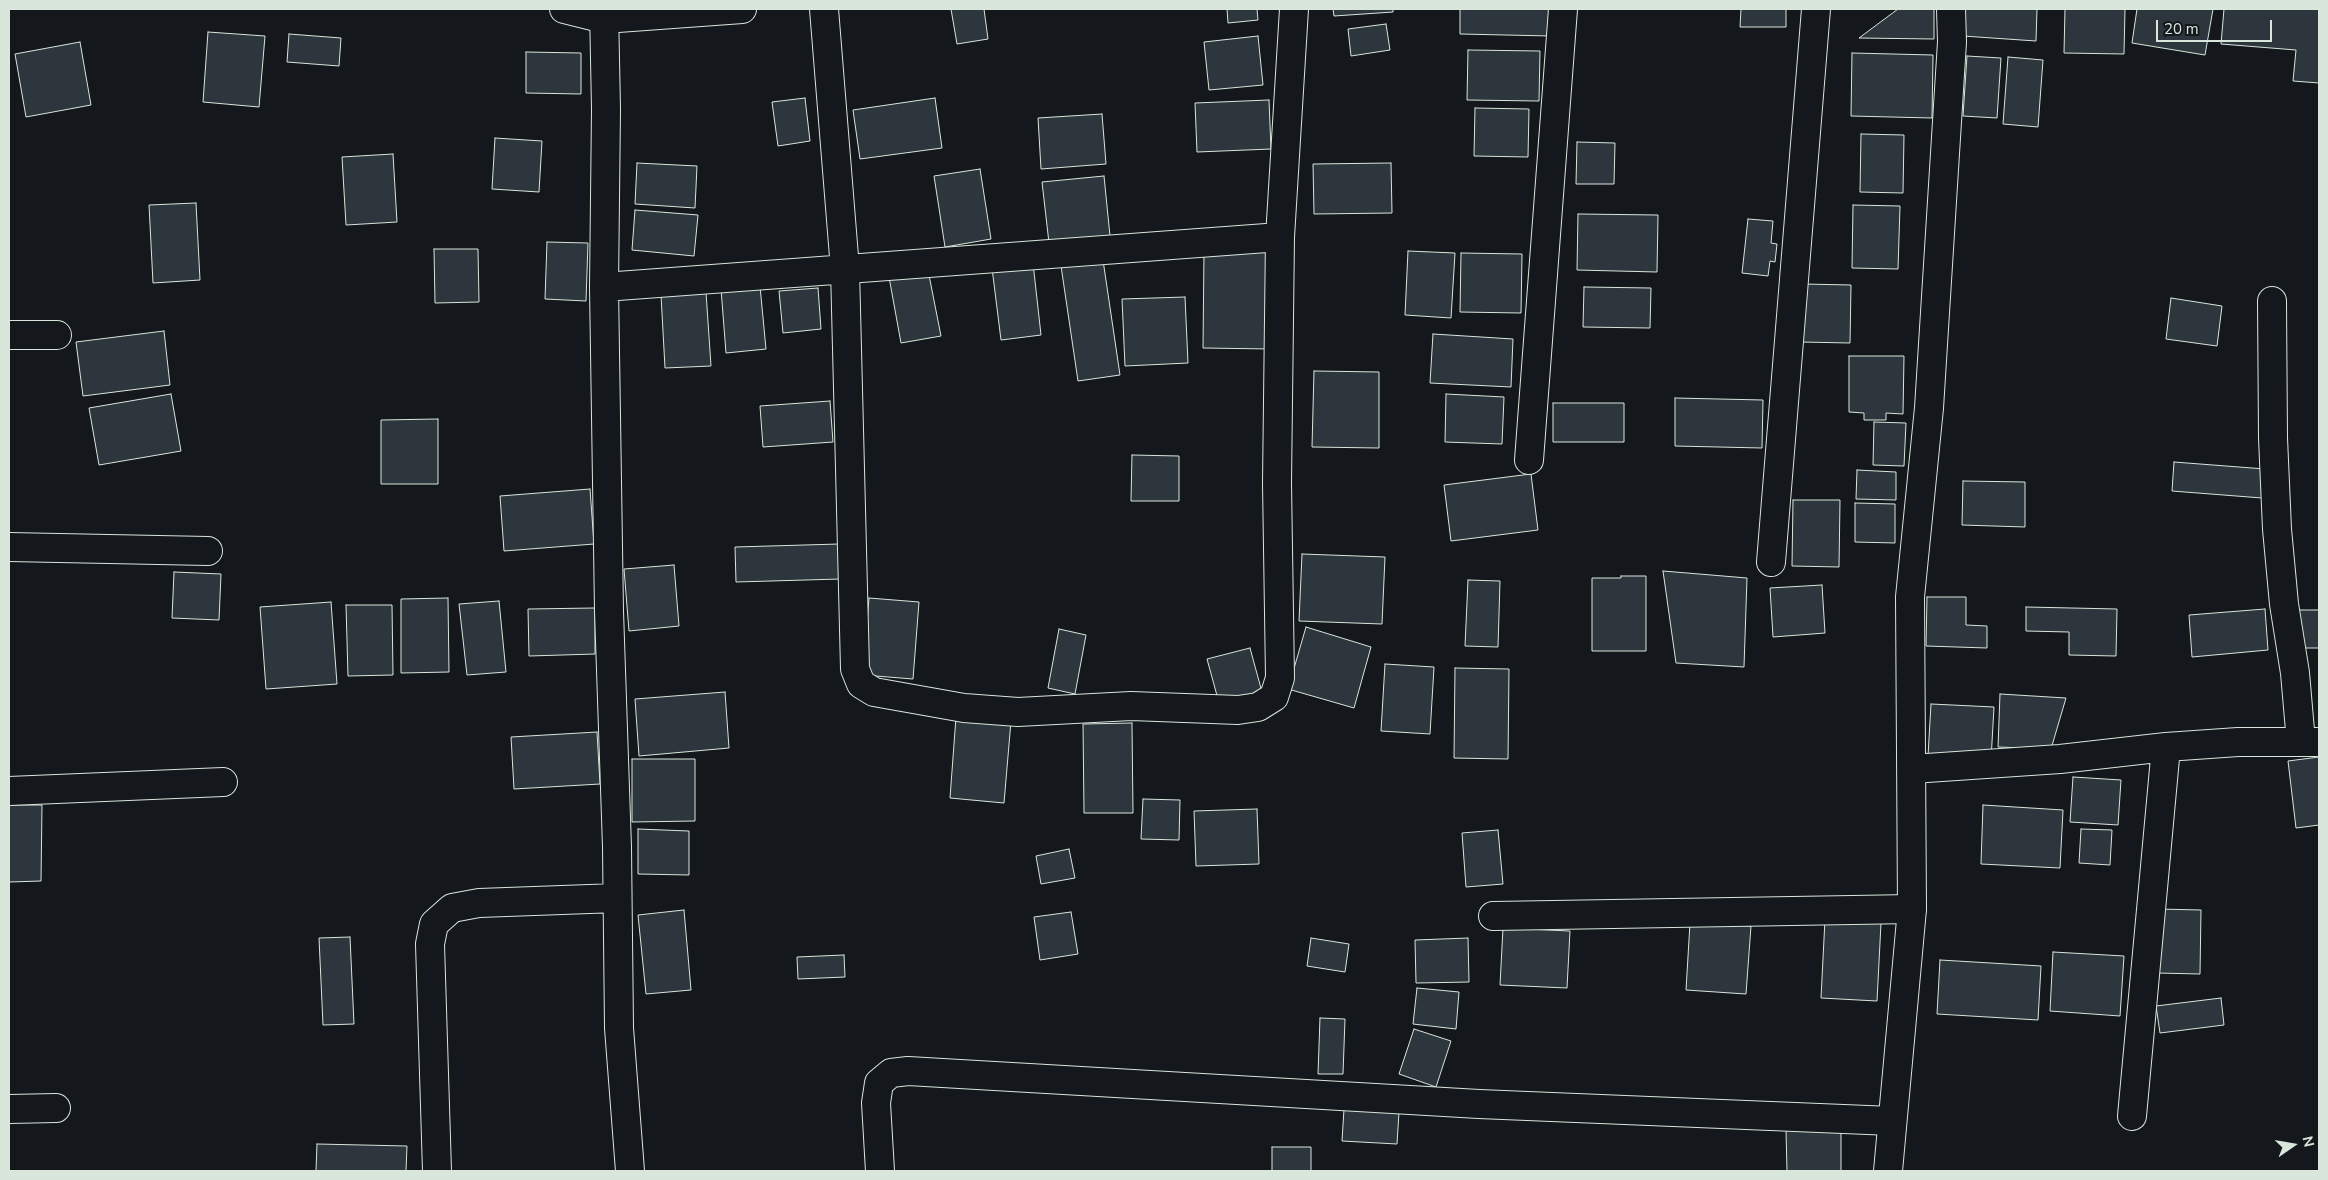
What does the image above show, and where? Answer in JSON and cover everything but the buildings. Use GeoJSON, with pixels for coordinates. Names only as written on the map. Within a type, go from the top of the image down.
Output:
{"type":"FeatureCollection","features":[{"type":"Feature","properties":{"kind":"street"},"geometry":{"type":"LineString","coordinates":[[564,9],[604,12],[742,9]]}},
{"type":"Feature","properties":{"kind":"street"},"geometry":{"type":"LineString","coordinates":[[824,9],[845,269],[855,669],[861,684],[874,692],[964,708],[1018,712],[1131,706],[1238,710],[1258,707],[1274,697],[1280,678],[1277,483],[1280,237],[1294,9]]}},
{"type":"Feature","properties":{"kind":"street"},"geometry":{"type":"LineString","coordinates":[[1529,460],[1563,9]]}},
{"type":"Feature","properties":{"kind":"street"},"geometry":{"type":"LineString","coordinates":[[1771,562],[1816,9]]}},
{"type":"Feature","properties":{"kind":"street"},"geometry":{"type":"LineString","coordinates":[[1888,1171],[1912,909],[1910,597],[1929,408],[1952,42],[1951,9]]}},
{"type":"Feature","properties":{"kind":"street"},"geometry":{"type":"LineString","coordinates":[[604,12],[606,109],[604,287],[618,898],[619,1028],[630,1171]]}},
{"type":"Feature","properties":{"kind":"street"},"geometry":{"type":"LineString","coordinates":[[604,287],[1280,237]]}},
{"type":"Feature","properties":{"kind":"street"},"geometry":{"type":"LineString","coordinates":[[1912,769],[2060,759],[2166,747],[2238,742],[2310,742],[2295,673],[2284,604],[2277,529],[2273,438],[2272,302]]}},
{"type":"Feature","properties":{"kind":"street"},"geometry":{"type":"LineString","coordinates":[[9,335],[57,335]]}},
{"type":"Feature","properties":{"kind":"street"},"geometry":{"type":"LineString","coordinates":[[9,546],[208,551]]}},
{"type":"Feature","properties":{"kind":"street"},"geometry":{"type":"LineString","coordinates":[[2132,1116],[2166,747]]}},
{"type":"Feature","properties":{"kind":"street"},"geometry":{"type":"LineString","coordinates":[[9,791],[223,782]]}},
{"type":"Feature","properties":{"kind":"street"},"geometry":{"type":"LineString","coordinates":[[437,1171],[430,944],[434,924],[452,908],[479,903],[618,898]]}},
{"type":"Feature","properties":{"kind":"street"},"geometry":{"type":"LineString","coordinates":[[1493,916],[1912,909]]}},
{"type":"Feature","properties":{"kind":"street"},"geometry":{"type":"LineString","coordinates":[[880,1171],[876,1103],[879,1083],[891,1073],[908,1071],[1479,1104],[1892,1121]]}},
{"type":"Feature","properties":{"kind":"street"},"geometry":{"type":"LineString","coordinates":[[9,1109],[56,1108]]}}]}
